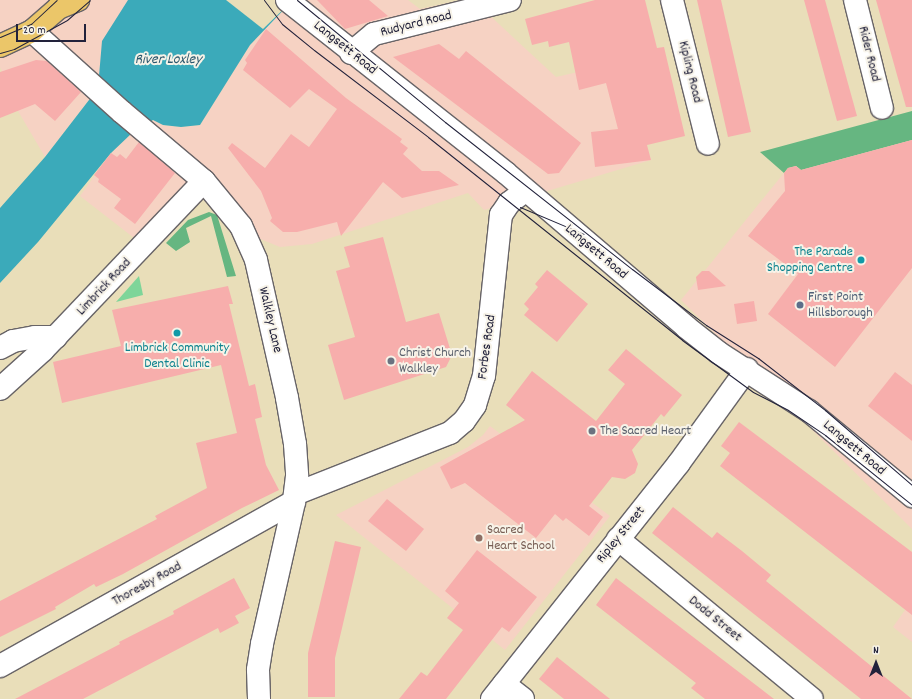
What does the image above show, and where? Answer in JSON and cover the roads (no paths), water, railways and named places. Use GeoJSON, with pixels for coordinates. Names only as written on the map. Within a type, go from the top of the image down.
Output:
{"type":"FeatureCollection","features":[{"type":"Feature","properties":{"kind":"main road"},"geometry":{"type":"LineString","coordinates":[[0,46],[32,31],[60,4],[78,0]]}},
{"type":"Feature","properties":{"kind":"street","name":"Rudyard Road"},"geometry":{"type":"LineString","coordinates":[[351,53],[374,34],[510,0]]}},
{"type":"Feature","properties":{"kind":"street","name":"Kipling Road"},"geometry":{"type":"LineString","coordinates":[[672,0],[708,144]]}},
{"type":"Feature","properties":{"kind":"street","name":"Rider Road"},"geometry":{"type":"LineString","coordinates":[[855,0],[882,108]]}},
{"type":"Feature","properties":{"kind":"street","name":"Langsett Road"},"geometry":{"type":"LineString","coordinates":[[289,1],[351,53],[525,191],[686,327],[719,353],[747,369],[809,411],[912,496]]}},
{"type":"Feature","properties":{"kind":"street","name":"Walkley Lane"},"geometry":{"type":"LineString","coordinates":[[32,31],[141,128],[204,181],[241,226],[256,260],[287,398],[295,444],[294,498],[262,644],[258,670],[259,699]]}},
{"type":"Feature","properties":{"kind":"street","name":"Limbrick Road"},"geometry":{"type":"LineString","coordinates":[[0,389],[56,337],[204,181]]}},
{"type":"Feature","properties":{"kind":"street","name":"Forbes Road"},"geometry":{"type":"LineString","coordinates":[[294,498],[450,433],[464,421],[475,405],[484,376],[501,215],[509,203],[525,191]]}},
{"type":"Feature","properties":{"kind":"street"},"geometry":{"type":"LineString","coordinates":[[0,348],[13,341],[35,337],[56,337]]}},
{"type":"Feature","properties":{"kind":"street","name":"Ripley Street"},"geometry":{"type":"LineString","coordinates":[[498,691],[618,540],[747,369]]}},
{"type":"Feature","properties":{"kind":"street","name":"Thoresby Road"},"geometry":{"type":"LineString","coordinates":[[0,666],[294,498]]}},
{"type":"Feature","properties":{"kind":"street","name":"Dodd Street"},"geometry":{"type":"LineString","coordinates":[[618,540],[812,699]]}},
{"type":"Feature","properties":{"kind":"street"},"geometry":{"type":"LineString","coordinates":[[498,691],[523,699]]}},
{"type":"Feature","properties":{"kind":"water","name":"River Loxley"},"geometry":{"type":"Polygon","coordinates":[[[128,0],[293,0],[250,45],[200,125],[181,127],[163,125],[153,120],[132,133],[111,153],[38,242],[0,283],[0,208],[45,157],[89,100],[106,83],[99,76],[102,41],[128,0]]]}},
{"type":"Feature","properties":{"kind":"tram line"},"geometry":{"type":"LineString","coordinates":[[0,37],[31,24],[57,0]]}},
{"type":"Feature","properties":{"kind":"tram line"},"geometry":{"type":"LineString","coordinates":[[0,53],[14,49],[67,20],[90,0]]}},
{"type":"Feature","properties":{"kind":"tram line"},"geometry":{"type":"LineString","coordinates":[[264,0],[282,24],[428,137],[682,340],[753,392],[788,410],[825,435],[912,505]]}},
{"type":"Feature","properties":{"kind":"tram line"},"geometry":{"type":"LineString","coordinates":[[297,0],[445,122],[632,269],[706,325],[758,358],[825,410],[912,485]]}},
{"type":"Feature","properties":{"kind":"tram line"},"geometry":{"type":"LineString","coordinates":[[520,207],[584,234]]}},
{"type":"Feature","properties":{"kind":"place","name":"The Parade Shopping Centre"},"geometry":{"type":"Point","coordinates":[861,260]}},
{"type":"Feature","properties":{"kind":"place","name":"First Point Hillsborough"},"geometry":{"type":"Point","coordinates":[800,305]}},
{"type":"Feature","properties":{"kind":"place","name":"Limbrick Community Dental Clinic"},"geometry":{"type":"Point","coordinates":[177,333]}},
{"type":"Feature","properties":{"kind":"place","name":"Christ Church Walkley"},"geometry":{"type":"Point","coordinates":[391,361]}},
{"type":"Feature","properties":{"kind":"place","name":"The Sacred Heart"},"geometry":{"type":"Point","coordinates":[592,431]}},
{"type":"Feature","properties":{"kind":"place","name":"Sacred Heart School"},"geometry":{"type":"Point","coordinates":[479,538]}}]}
